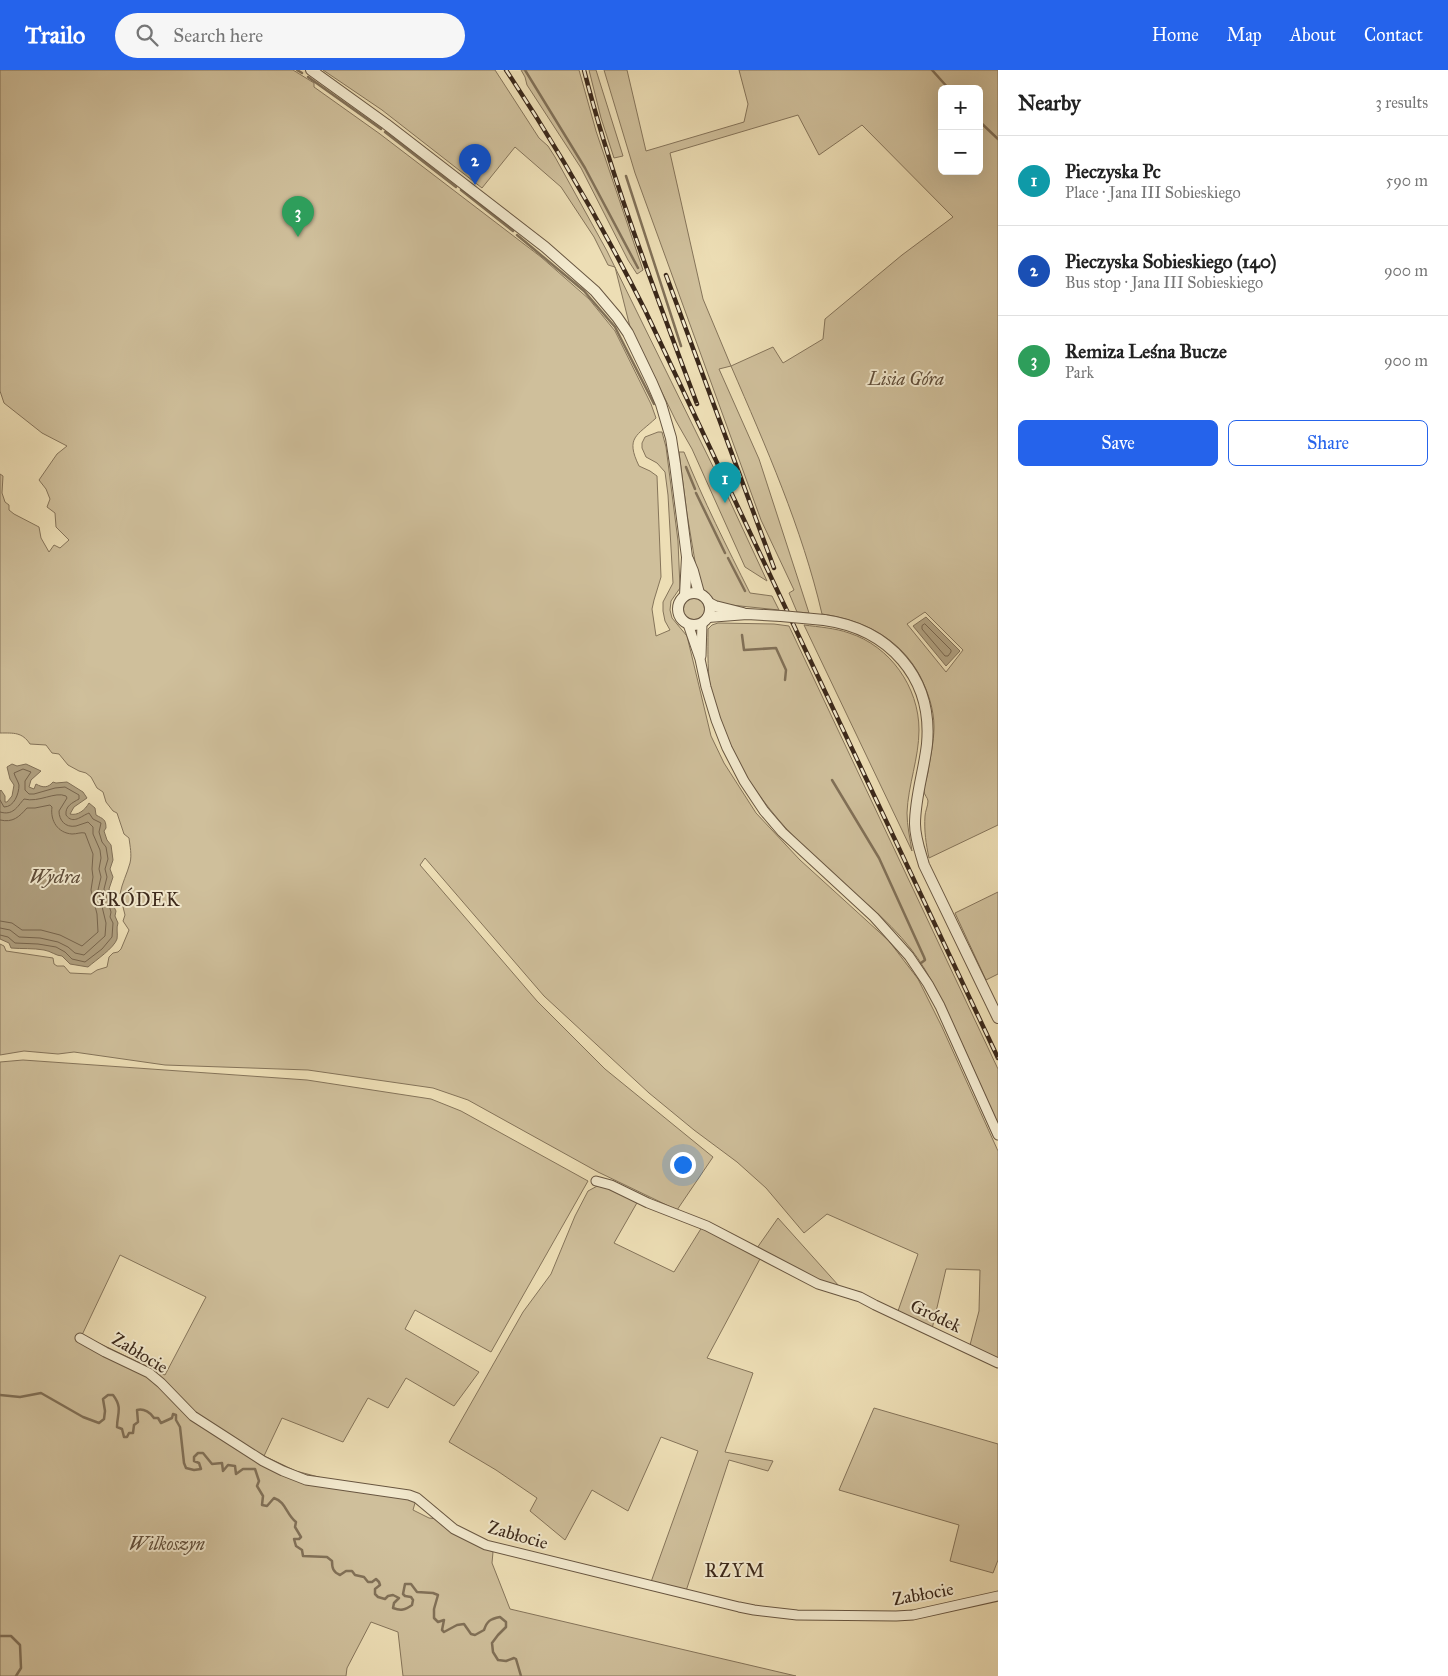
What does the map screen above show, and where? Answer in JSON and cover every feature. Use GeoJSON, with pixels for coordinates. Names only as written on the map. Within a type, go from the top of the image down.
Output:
{"type":"FeatureCollection","features":[{"type":"Feature","properties":{"kind":"street"},"geometry":{"type":"LineString","coordinates":[[311,70],[386,124],[521,228],[586,283],[614,313],[628,333],[660,402],[666,421],[676,464],[687,557],[685,595]]}},
{"type":"Feature","properties":{"kind":"street"},"geometry":{"type":"LineString","coordinates":[[687,557],[699,593]]}},
{"type":"Feature","properties":{"kind":"street"},"geometry":{"type":"LineString","coordinates":[[747,614],[715,606],[699,593],[685,595],[678,604],[677,610],[679,616],[688,624],[700,659],[716,720],[735,765],[764,811],[782,832],[874,918],[910,956],[940,1006],[998,1135]]}},
{"type":"Feature","properties":{"kind":"street"},"geometry":{"type":"LineString","coordinates":[[700,659],[705,620],[710,612],[709,603]]}},
{"type":"Feature","properties":{"kind":"street"},"geometry":{"type":"LineString","coordinates":[[688,624],[693,625],[705,620],[747,614],[837,622],[860,629],[874,636],[887,645],[907,666],[920,690],[927,716],[928,731],[916,810],[915,824],[918,844],[924,865],[998,1018]]}},
{"type":"Feature","properties":{"kind":"street","name":"Gródek"},"geometry":{"type":"LineString","coordinates":[[596,1181],[611,1185],[648,1203],[707,1226],[818,1284],[860,1296],[875,1305],[998,1363]]}},
{"type":"Feature","properties":{"kind":"street","name":"Zabłocie"},"geometry":{"type":"LineString","coordinates":[[80,1338],[149,1373],[193,1416],[264,1461],[306,1480],[409,1495],[417,1498],[454,1529],[486,1546],[739,1607],[771,1612],[863,1616],[913,1615],[998,1596]]}},
{"type":"Feature","properties":{"kind":"green space"},"geometry":{"type":"Polygon","coordinates":[[[0,70],[293,70],[314,83],[314,87],[380,134],[541,257],[589,299],[615,331],[656,418],[635,438],[633,449],[639,466],[657,476],[661,577],[652,609],[656,636],[670,630],[665,621],[663,611],[663,602],[673,583],[668,495],[665,472],[657,463],[646,457],[642,443],[645,437],[662,432],[666,447],[678,541],[680,588],[671,601],[670,610],[672,618],[687,636],[711,736],[724,763],[756,813],[800,860],[889,941],[918,979],[942,1027],[998,1151],[998,1359],[970,1345],[979,1311],[980,1270],[946,1269],[932,1329],[898,1311],[918,1254],[827,1214],[804,1233],[766,1188],[737,1162],[649,1093],[544,996],[425,858],[420,865],[537,1001],[605,1069],[713,1157],[677,1210],[598,1172],[468,1100],[433,1088],[308,1070],[165,1065],[74,1052],[58,1054],[24,1051],[0,1055],[0,944],[4,946],[6,951],[53,958],[54,964],[64,966],[70,973],[91,974],[107,967],[109,957],[121,949],[129,930],[123,921],[125,915],[123,907],[124,897],[120,894],[130,863],[131,850],[129,838],[124,834],[117,813],[106,802],[103,792],[97,788],[91,777],[68,765],[59,754],[52,753],[46,745],[30,744],[24,737],[17,734],[0,733],[0,474],[3,476],[2,493],[5,502],[9,505],[9,510],[39,527],[41,538],[49,552],[54,545],[60,548],[69,540],[56,527],[55,513],[47,507],[50,499],[46,489],[39,480],[57,454],[67,446],[42,433],[4,403],[0,391],[0,70]]]}},
{"type":"Feature","properties":{"kind":"green space"},"geometry":{"type":"Polygon","coordinates":[[[323,70],[495,70],[539,138],[548,146],[555,157],[615,267],[608,265],[594,237],[561,187],[515,147],[482,188],[382,110],[323,70]]]}},
{"type":"Feature","properties":{"kind":"green space"},"geometry":{"type":"Polygon","coordinates":[[[521,70],[579,70],[596,131],[643,270],[637,274],[581,168],[527,85],[521,70]]]}},
{"type":"Feature","properties":{"kind":"green space"},"geometry":{"type":"Polygon","coordinates":[[[589,70],[596,70],[623,156],[614,158],[601,118],[589,70]]]}},
{"type":"Feature","properties":{"kind":"green space","name":"Lisia Góra"},"geometry":{"type":"Polygon","coordinates":[[[604,70],[627,70],[646,151],[744,122],[748,104],[739,70],[998,70],[998,825],[929,858],[925,827],[928,801],[924,786],[932,750],[934,720],[926,688],[912,663],[891,641],[866,626],[822,614],[794,519],[731,366],[719,369],[759,459],[809,613],[797,612],[789,593],[794,590],[761,520],[635,173],[604,70]],[[798,115],[670,153],[703,299],[731,366],[773,347],[783,363],[823,339],[825,319],[902,255],[953,217],[862,125],[819,155],[798,115]],[[925,612],[907,624],[946,672],[963,650],[925,612]]]}},
{"type":"Feature","properties":{"kind":"green space"},"geometry":{"type":"Polygon","coordinates":[[[615,268],[728,497],[767,581],[745,567],[692,449],[676,421],[630,327],[615,268]]]}},
{"type":"Feature","properties":{"kind":"green space"},"geometry":{"type":"Polygon","coordinates":[[[679,452],[684,452],[707,506],[750,593],[772,596],[779,610],[721,604],[715,602],[699,585],[679,452]]]}},
{"type":"Feature","properties":{"kind":"green space"},"geometry":{"type":"Polygon","coordinates":[[[694,598],[702,601],[705,609],[702,617],[694,620],[686,617],[683,609],[686,601],[694,598]]]}},
{"type":"Feature","properties":{"kind":"green space"},"geometry":{"type":"Polygon","coordinates":[[[718,623],[789,626],[998,1069],[998,1125],[942,1001],[911,949],[891,926],[823,866],[787,830],[741,768],[719,722],[710,689],[708,629],[718,623]]]}},
{"type":"Feature","properties":{"kind":"green space"},"geometry":{"type":"Polygon","coordinates":[[[804,625],[838,630],[864,639],[889,658],[908,684],[918,714],[919,730],[907,813],[912,851],[804,625]]]}},
{"type":"Feature","properties":{"kind":"green space"},"geometry":{"type":"Polygon","coordinates":[[[998,892],[998,974],[986,980],[955,913],[998,892]]]}},
{"type":"Feature","properties":{"kind":"green space","name":"Wilkoszyn"},"geometry":{"type":"Polygon","coordinates":[[[23,1060],[307,1080],[431,1099],[461,1111],[588,1181],[491,1352],[415,1310],[405,1329],[479,1372],[454,1406],[406,1378],[388,1408],[368,1398],[343,1442],[282,1418],[264,1456],[296,1471],[326,1479],[399,1489],[397,1495],[413,1500],[415,1503],[413,1510],[429,1518],[438,1519],[455,1533],[493,1552],[492,1563],[510,1609],[796,1676],[403,1676],[398,1632],[371,1622],[347,1668],[346,1676],[0,1676],[0,1062],[23,1060]],[[120,1255],[82,1335],[165,1375],[206,1297],[120,1255]]]}},
{"type":"Feature","properties":{"kind":"green space"},"geometry":{"type":"Polygon","coordinates":[[[601,1184],[638,1201],[614,1243],[674,1272],[702,1227],[761,1257],[707,1358],[753,1373],[725,1452],[773,1461],[768,1471],[729,1460],[686,1591],[651,1582],[698,1451],[661,1437],[628,1511],[592,1490],[565,1540],[530,1511],[537,1498],[496,1470],[449,1442],[523,1312],[551,1274],[575,1216],[588,1191],[601,1184]]]}},
{"type":"Feature","properties":{"kind":"green space"},"geometry":{"type":"Polygon","coordinates":[[[778,1218],[839,1286],[826,1284],[757,1248],[778,1218]]]}},
{"type":"Feature","properties":{"kind":"green space"},"geometry":{"type":"Polygon","coordinates":[[[874,1408],[998,1444],[998,1560],[993,1573],[950,1561],[959,1525],[839,1490],[874,1408]]]}},
{"type":"Feature","properties":{"kind":"water"},"geometry":{"type":"Polygon","coordinates":[[[926,617],[960,651],[946,666],[913,626],[926,617]]]}},
{"type":"Feature","properties":{"kind":"water","name":"Wydra"},"geometry":{"type":"Polygon","coordinates":[[[12,764],[17,766],[26,764],[41,771],[31,780],[29,787],[34,789],[36,784],[45,787],[53,782],[67,782],[83,792],[87,798],[74,807],[70,814],[81,812],[89,803],[95,808],[96,815],[104,820],[106,828],[104,831],[111,845],[113,860],[110,869],[113,877],[109,889],[118,923],[117,939],[104,954],[88,967],[70,964],[62,956],[47,951],[11,948],[9,943],[0,939],[0,791],[5,796],[5,802],[7,802],[12,796],[14,785],[10,779],[7,767],[12,764]]]}},
{"type":"Feature","properties":{"kind":"waterway"},"geometry":{"type":"LineString","coordinates":[[297,70],[302,73]]}},
{"type":"Feature","properties":{"kind":"waterway"},"geometry":{"type":"LineString","coordinates":[[525,70],[585,168],[638,268]]}},
{"type":"Feature","properties":{"kind":"waterway"},"geometry":{"type":"LineString","coordinates":[[932,70],[945,85]]}},
{"type":"Feature","properties":{"kind":"waterway"},"geometry":{"type":"LineString","coordinates":[[308,77],[381,129]]}},
{"type":"Feature","properties":{"kind":"waterway"},"geometry":{"type":"LineString","coordinates":[[983,125],[998,139]]}},
{"type":"Feature","properties":{"kind":"waterway"},"geometry":{"type":"LineString","coordinates":[[385,132],[456,187]]}},
{"type":"Feature","properties":{"kind":"waterway"},"geometry":{"type":"LineString","coordinates":[[626,176],[681,346]]}},
{"type":"Feature","properties":{"kind":"waterway"},"geometry":{"type":"LineString","coordinates":[[461,190],[513,231]]}},
{"type":"Feature","properties":{"kind":"waterway"},"geometry":{"type":"LineString","coordinates":[[517,235],[584,291],[615,327],[654,404]]}},
{"type":"Feature","properties":{"kind":"waterway"},"geometry":{"type":"LineString","coordinates":[[686,467],[695,489]]}},
{"type":"Feature","properties":{"kind":"waterway"},"geometry":{"type":"LineString","coordinates":[[696,493],[725,553]]}},
{"type":"Feature","properties":{"kind":"waterway"},"geometry":{"type":"LineString","coordinates":[[728,558],[745,591]]}},
{"type":"Feature","properties":{"kind":"waterway"},"geometry":{"type":"LineString","coordinates":[[742,635],[744,650],[776,648],[786,670],[785,680]]}},
{"type":"Feature","properties":{"kind":"waterway"},"geometry":{"type":"LineString","coordinates":[[832,780],[879,858],[924,957],[925,960],[921,963]]}},
{"type":"Feature","properties":{"kind":"waterway"},"geometry":{"type":"LineString","coordinates":[[0,1395],[20,1397],[41,1393],[83,1417],[99,1423],[104,1419],[103,1399],[108,1395],[113,1395],[119,1407],[117,1427],[122,1429],[124,1437],[127,1437],[129,1433],[133,1433],[134,1425],[138,1422],[137,1410],[147,1411],[154,1418],[158,1418],[161,1423],[172,1418],[173,1414],[176,1415],[176,1420],[180,1427],[186,1468],[201,1469],[199,1463],[194,1461],[194,1457],[198,1453],[203,1453],[212,1464],[222,1463],[223,1471],[228,1465],[235,1466],[236,1474],[243,1469],[255,1469],[259,1481],[257,1486],[263,1496],[262,1505],[267,1506],[274,1498],[284,1505],[296,1522],[295,1527],[301,1537],[294,1539],[296,1546],[302,1550],[303,1556],[327,1557],[332,1561],[334,1571],[340,1575],[346,1571],[352,1571],[355,1575],[364,1577],[368,1582],[376,1579],[380,1585],[375,1589],[375,1594],[378,1597],[385,1599],[393,1595],[399,1598],[394,1603],[393,1608],[403,1610],[412,1605],[413,1600],[411,1597],[403,1594],[405,1584],[411,1584],[417,1592],[438,1595],[434,1609],[434,1618],[438,1622],[444,1620],[442,1630],[444,1632],[457,1625],[464,1624],[471,1634],[475,1635],[484,1630],[489,1621],[500,1617],[506,1622],[506,1627],[492,1643],[493,1652],[498,1660],[516,1659],[521,1676]]}},
{"type":"Feature","properties":{"kind":"waterway"},"geometry":{"type":"LineString","coordinates":[[0,1636],[11,1636],[20,1645],[21,1668],[16,1676]]}},
{"type":"Feature","properties":{"kind":"railway"},"geometry":{"type":"LineString","coordinates":[[506,70],[579,188],[645,310],[998,1058]]}},
{"type":"Feature","properties":{"kind":"railway"},"geometry":{"type":"LineString","coordinates":[[584,70],[622,197],[697,404]]}},
{"type":"Feature","properties":{"kind":"railway"},"geometry":{"type":"LineString","coordinates":[[666,275],[774,568]]}},
{"type":"Feature","properties":{"kind":"place","name":"Pieczyska Sobieskiego (140)"},"geometry":{"type":"Point","coordinates":[475,185]}},
{"type":"Feature","properties":{"kind":"place","name":"Remiza Leśna Bucze"},"geometry":{"type":"Point","coordinates":[298,237]}},
{"type":"Feature","properties":{"kind":"place","name":"Pieczyska Pc"},"geometry":{"type":"Point","coordinates":[725,503]}},
{"type":"Feature","properties":{"kind":"district","name":"GRÓDEK"},"geometry":{"type":"Point","coordinates":[136,899]}},
{"type":"Feature","properties":{"kind":"district","name":"RZYM"},"geometry":{"type":"Point","coordinates":[735,1570]}}]}
